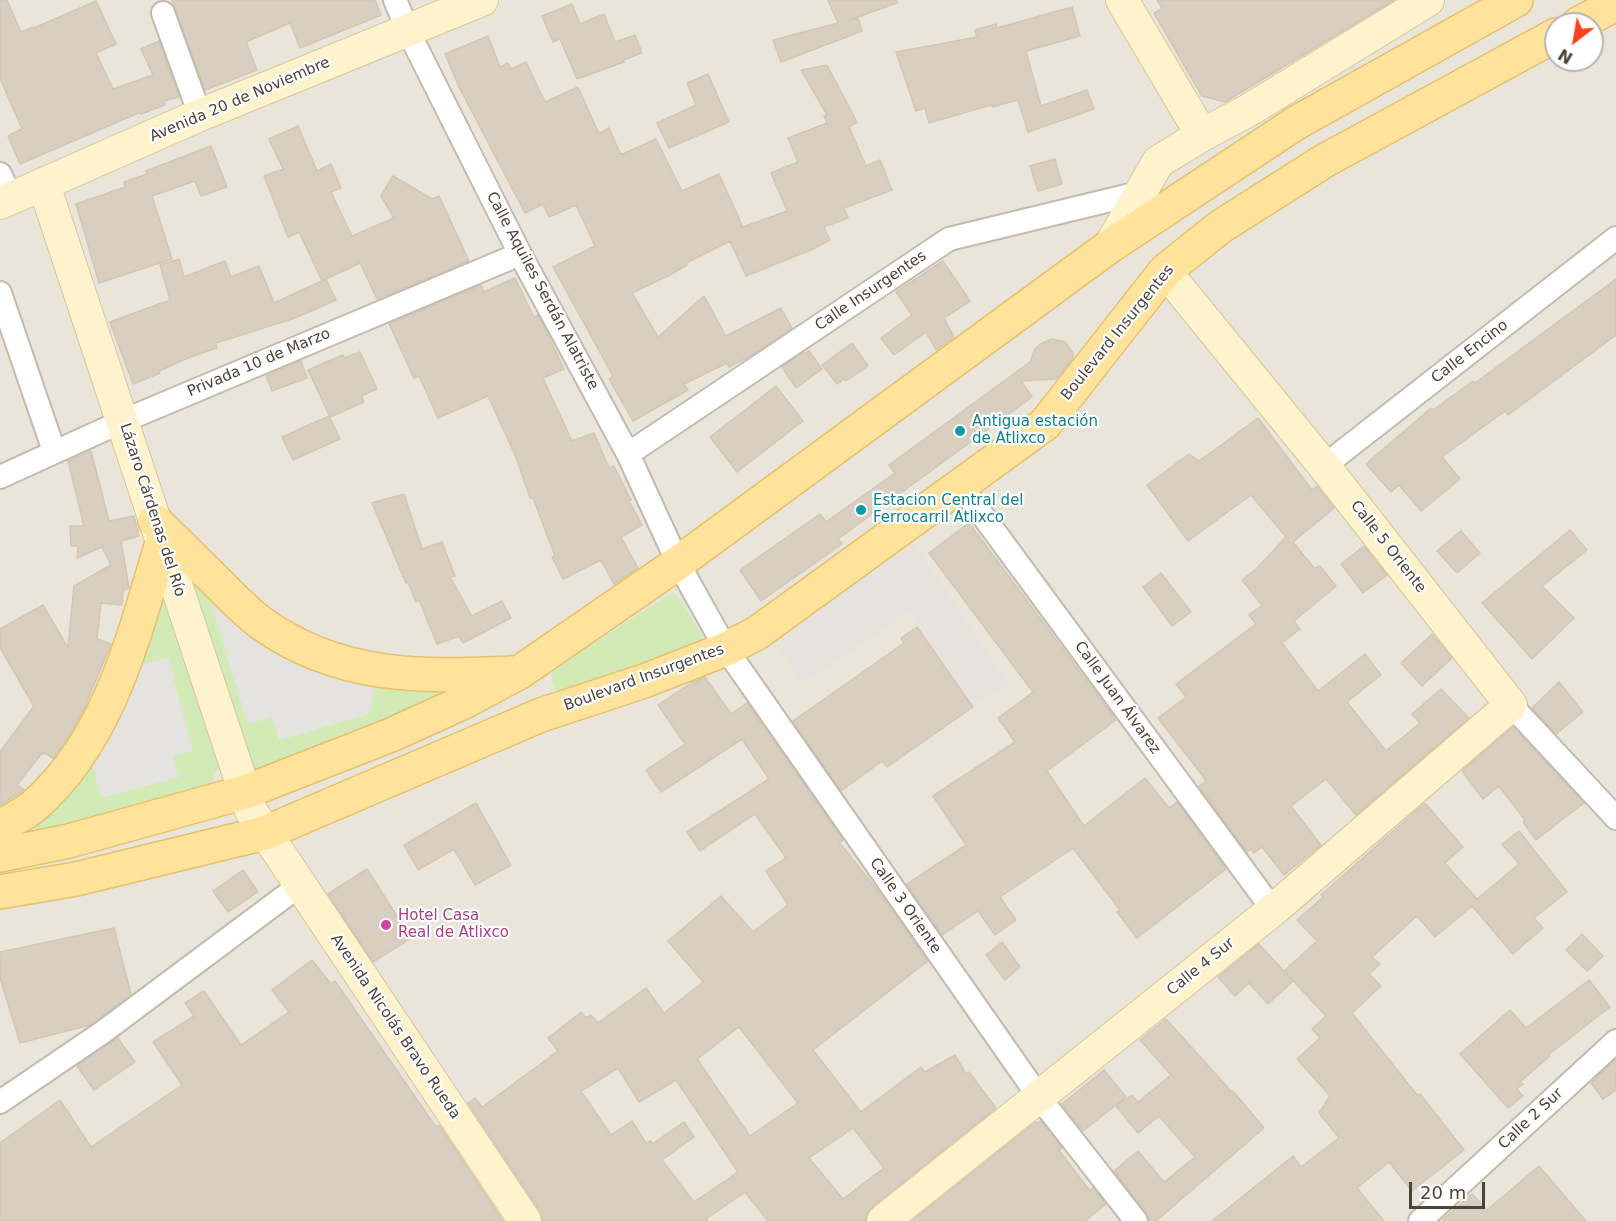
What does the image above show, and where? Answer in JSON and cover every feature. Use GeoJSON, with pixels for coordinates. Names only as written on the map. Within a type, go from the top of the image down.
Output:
{"type":"FeatureCollection","features":[{"type":"Feature","properties":{"kind":"main road"},"geometry":{"type":"LineString","coordinates":[[0,855],[69,841],[245,792],[391,735],[465,701],[520,672],[683,573],[1110,246],[1296,123],[1516,0]]}},
{"type":"Feature","properties":{"kind":"main road"},"geometry":{"type":"LineString","coordinates":[[1601,12],[1616,4]]}},
{"type":"Feature","properties":{"kind":"main road","name":"Boulevard Insurgentes"},"geometry":{"type":"LineString","coordinates":[[0,892],[76,879],[266,833],[541,715],[644,681],[726,649],[757,633],[1045,424],[1165,271],[1220,227],[1324,161],[1544,42]]}},
{"type":"Feature","properties":{"kind":"main road"},"geometry":{"type":"LineString","coordinates":[[0,827],[34,806],[69,769],[108,706],[138,624],[159,532],[248,611],[279,634],[313,651],[360,667],[402,674],[450,676],[520,672]]}},
{"type":"Feature","properties":{"kind":"street","name":"Calle Aquiles Serdán Alatriste"},"geometry":{"type":"LineString","coordinates":[[395,0],[408,31],[520,254],[628,454],[683,573]]}},
{"type":"Feature","properties":{"kind":"street","name":"Avenida 20 de Noviembre"},"geometry":{"type":"LineString","coordinates":[[4,192],[44,185],[200,115],[482,0]]}},
{"type":"Feature","properties":{"kind":"street"},"geometry":{"type":"LineString","coordinates":[[1122,0],[1202,135]]}},
{"type":"Feature","properties":{"kind":"street"},"geometry":{"type":"LineString","coordinates":[[1110,246],[1143,192],[1158,162],[1249,110],[1428,0]]}},
{"type":"Feature","properties":{"kind":"street"},"geometry":{"type":"LineString","coordinates":[[162,13],[200,115]]}},
{"type":"Feature","properties":{"kind":"street","name":"Lázaro Cárdenas del Río"},"geometry":{"type":"LineString","coordinates":[[44,185],[251,811],[266,833]]}},
{"type":"Feature","properties":{"kind":"street","name":"Calle Insurgentes"},"geometry":{"type":"LineString","coordinates":[[628,454],[949,239],[1143,192]]}},
{"type":"Feature","properties":{"kind":"street","name":"Calle Encino"},"geometry":{"type":"LineString","coordinates":[[1324,466],[1616,238]]}},
{"type":"Feature","properties":{"kind":"street","name":"Privada 10 de Marzo"},"geometry":{"type":"LineString","coordinates":[[0,477],[123,421],[520,254]]}},
{"type":"Feature","properties":{"kind":"street","name":"Calle 5 Oriente"},"geometry":{"type":"LineString","coordinates":[[1165,271],[1324,466],[1512,705],[1616,818]]}},
{"type":"Feature","properties":{"kind":"street"},"geometry":{"type":"LineString","coordinates":[[0,293],[54,451]]}},
{"type":"Feature","properties":{"kind":"street","name":"Calle Juan Álvarez"},"geometry":{"type":"LineString","coordinates":[[961,486],[1273,910]]}},
{"type":"Feature","properties":{"kind":"street","name":"Calle 3 Oriente"},"geometry":{"type":"LineString","coordinates":[[683,573],[726,649],[1039,1097],[1136,1221]]}},
{"type":"Feature","properties":{"kind":"street","name":"Calle 4 Sur"},"geometry":{"type":"LineString","coordinates":[[883,1221],[1273,910],[1512,705]]}},
{"type":"Feature","properties":{"kind":"street","name":"Avenida Nicolás Bravo Rueda"},"geometry":{"type":"LineString","coordinates":[[266,833],[525,1221]]}},
{"type":"Feature","properties":{"kind":"street"},"geometry":{"type":"LineString","coordinates":[[0,1102],[103,1032],[300,885]]}},
{"type":"Feature","properties":{"kind":"street","name":"Calle 2 Sur"},"geometry":{"type":"LineString","coordinates":[[1420,1221],[1616,1041]]}},
{"type":"Feature","properties":{"kind":"shaded area"},"geometry":{"type":"Polygon","coordinates":[[[0,0],[1616,0],[1616,1221],[0,1221],[0,0]]]}},
{"type":"Feature","properties":{"kind":"shaded area"},"geometry":{"type":"Polygon","coordinates":[[[914,545],[1008,683],[974,705],[910,611],[803,683],[773,639],[914,545]]]}},
{"type":"Feature","properties":{"kind":"shaded area"},"geometry":{"type":"Polygon","coordinates":[[[224,596],[302,652],[375,687],[369,714],[280,740],[272,717],[248,724],[210,601],[224,596]]]}},
{"type":"Feature","properties":{"kind":"shaded area"},"geometry":{"type":"Polygon","coordinates":[[[168,658],[193,751],[173,756],[179,777],[101,798],[91,760],[138,665],[168,658]]]}},
{"type":"Feature","properties":{"kind":"green space"},"geometry":{"type":"Polygon","coordinates":[[[165,552],[224,596],[210,601],[273,717],[279,740],[369,714],[375,687],[423,684],[438,689],[436,697],[431,702],[251,772],[241,764],[216,770],[211,785],[42,830],[29,827],[108,722],[179,777],[139,665],[165,552]]]}},
{"type":"Feature","properties":{"kind":"green space"},"geometry":{"type":"Polygon","coordinates":[[[673,592],[678,596],[703,636],[702,641],[566,691],[556,691],[551,676],[556,668],[673,592]]]}},
{"type":"Feature","properties":{"kind":"building"},"geometry":{"type":"Polygon","coordinates":[[[0,0],[7,0],[21,32],[96,1],[116,44],[96,53],[113,89],[153,75],[141,49],[159,41],[179,97],[164,101],[165,105],[141,114],[141,112],[20,164],[8,136],[22,129],[0,78],[0,0]]]}},
{"type":"Feature","properties":{"kind":"building"},"geometry":{"type":"Polygon","coordinates":[[[172,0],[375,0],[381,15],[300,48],[290,23],[246,42],[257,70],[205,90],[172,0]]]}},
{"type":"Feature","properties":{"kind":"building"},"geometry":{"type":"Polygon","coordinates":[[[828,0],[897,0],[897,3],[847,21],[858,18],[862,31],[781,62],[773,40],[838,23],[828,0]]]}},
{"type":"Feature","properties":{"kind":"building"},"geometry":{"type":"Polygon","coordinates":[[[1157,0],[1394,0],[1225,102],[1202,96],[1154,13],[1162,9],[1157,0]]]}},
{"type":"Feature","properties":{"kind":"building"},"geometry":{"type":"Polygon","coordinates":[[[572,4],[580,24],[604,14],[615,42],[635,35],[642,53],[577,79],[560,39],[553,42],[542,16],[572,4]]]}},
{"type":"Feature","properties":{"kind":"building"},"geometry":{"type":"Polygon","coordinates":[[[1072,7],[1080,36],[1026,51],[1041,106],[1087,90],[1094,109],[1028,132],[1018,100],[992,107],[991,105],[929,123],[925,108],[916,111],[896,52],[977,37],[975,30],[996,24],[997,28],[1072,7]]]}},
{"type":"Feature","properties":{"kind":"building"},"geometry":{"type":"Polygon","coordinates":[[[488,36],[500,67],[508,63],[511,69],[526,62],[545,102],[578,87],[599,134],[609,128],[620,153],[623,154],[656,139],[682,191],[719,174],[743,227],[787,211],[771,173],[798,162],[788,138],[827,123],[824,116],[827,115],[801,70],[827,65],[857,122],[849,127],[866,166],[880,160],[892,190],[844,208],[848,218],[824,227],[830,240],[746,276],[730,241],[686,263],[687,265],[670,275],[632,293],[658,337],[704,296],[726,336],[781,308],[792,328],[729,367],[727,363],[684,384],[688,390],[633,421],[609,379],[613,376],[553,267],[595,246],[576,205],[549,217],[543,204],[525,213],[459,87],[445,54],[488,36]]]}},
{"type":"Feature","properties":{"kind":"building"},"geometry":{"type":"Polygon","coordinates":[[[708,74],[729,122],[669,148],[657,123],[696,105],[687,83],[708,74]]]}},
{"type":"Feature","properties":{"kind":"building"},"geometry":{"type":"Polygon","coordinates":[[[298,126],[317,171],[331,164],[341,188],[331,192],[352,236],[394,218],[381,196],[393,176],[432,199],[439,196],[469,261],[377,299],[360,263],[322,281],[299,232],[288,237],[264,176],[283,169],[269,139],[298,126]]]}},
{"type":"Feature","properties":{"kind":"building"},"geometry":{"type":"Polygon","coordinates":[[[211,146],[227,187],[201,196],[195,181],[152,196],[172,259],[99,283],[76,204],[125,187],[124,182],[147,174],[146,171],[211,146]]]}},
{"type":"Feature","properties":{"kind":"building"},"geometry":{"type":"Polygon","coordinates":[[[1055,159],[1062,184],[1038,191],[1030,166],[1055,159]]]}},
{"type":"Feature","properties":{"kind":"building"},"geometry":{"type":"Polygon","coordinates":[[[179,259],[184,277],[225,261],[231,277],[259,266],[274,303],[326,279],[336,300],[295,318],[216,343],[217,348],[190,357],[133,384],[110,322],[170,300],[160,265],[179,259]]]}},
{"type":"Feature","properties":{"kind":"building"},"geometry":{"type":"Polygon","coordinates":[[[943,261],[970,301],[944,318],[954,337],[936,350],[926,332],[894,355],[881,338],[912,315],[896,292],[943,261]]]}},
{"type":"Feature","properties":{"kind":"building"},"geometry":{"type":"Polygon","coordinates":[[[515,278],[534,317],[538,315],[564,369],[543,378],[572,441],[594,433],[609,468],[614,466],[642,525],[621,537],[638,568],[614,584],[601,560],[563,579],[552,557],[555,556],[533,498],[530,498],[516,457],[488,396],[438,418],[419,376],[414,378],[389,324],[481,285],[484,292],[515,278]]]}},
{"type":"Feature","properties":{"kind":"building"},"geometry":{"type":"Polygon","coordinates":[[[1616,279],[1616,335],[1508,415],[1505,411],[1442,457],[1460,479],[1421,511],[1399,485],[1391,492],[1366,464],[1431,408],[1433,410],[1473,381],[1475,383],[1616,279]]]}},
{"type":"Feature","properties":{"kind":"building"},"geometry":{"type":"Polygon","coordinates":[[[1052,339],[1065,342],[1073,353],[1073,358],[1056,379],[1021,381],[1032,397],[838,539],[842,544],[761,601],[740,570],[820,514],[826,522],[895,473],[889,465],[1030,362],[1035,349],[1052,339]]]}},
{"type":"Feature","properties":{"kind":"building"},"geometry":{"type":"Polygon","coordinates":[[[852,343],[868,366],[846,381],[844,379],[837,384],[822,365],[852,343]]]}},
{"type":"Feature","properties":{"kind":"building"},"geometry":{"type":"Polygon","coordinates":[[[809,351],[822,369],[796,388],[782,367],[809,351]]]}},
{"type":"Feature","properties":{"kind":"building"},"geometry":{"type":"Polygon","coordinates":[[[360,352],[377,389],[361,396],[364,402],[330,417],[308,370],[343,355],[344,358],[360,352]]]}},
{"type":"Feature","properties":{"kind":"building"},"geometry":{"type":"Polygon","coordinates":[[[301,361],[307,378],[272,391],[266,376],[301,361]]]}},
{"type":"Feature","properties":{"kind":"building"},"geometry":{"type":"Polygon","coordinates":[[[776,386],[803,421],[737,472],[710,437],[776,386]]]}},
{"type":"Feature","properties":{"kind":"building"},"geometry":{"type":"Polygon","coordinates":[[[329,416],[340,439],[293,460],[282,437],[329,416]]]}},
{"type":"Feature","properties":{"kind":"building"},"geometry":{"type":"Polygon","coordinates":[[[1258,418],[1312,490],[1317,486],[1334,508],[1293,542],[1314,568],[1320,566],[1336,586],[1294,621],[1300,629],[1282,643],[1318,691],[1365,654],[1381,675],[1347,702],[1386,751],[1420,723],[1412,714],[1441,689],[1469,718],[1356,815],[1326,779],[1291,806],[1321,845],[1284,875],[1262,847],[1254,853],[1251,849],[1247,852],[1199,786],[1206,781],[1158,718],[1186,697],[1176,684],[1256,624],[1249,615],[1262,605],[1242,580],[1255,570],[1286,537],[1251,495],[1188,541],[1147,485],[1189,454],[1199,461],[1258,418]]]}},
{"type":"Feature","properties":{"kind":"building"},"geometry":{"type":"Polygon","coordinates":[[[91,451],[109,521],[134,516],[139,536],[121,541],[129,588],[123,590],[122,605],[101,603],[97,639],[111,644],[84,709],[67,739],[53,758],[43,752],[17,785],[24,790],[0,805],[0,752],[34,706],[0,648],[0,629],[43,605],[68,648],[74,586],[111,565],[102,547],[77,558],[78,546],[71,546],[70,526],[84,526],[68,461],[91,451]]]}},
{"type":"Feature","properties":{"kind":"building"},"geometry":{"type":"Polygon","coordinates":[[[404,494],[422,549],[442,542],[455,576],[450,577],[472,616],[502,601],[511,618],[463,643],[459,636],[437,644],[419,600],[416,602],[408,582],[406,583],[372,503],[404,494]]]}},
{"type":"Feature","properties":{"kind":"building"},"geometry":{"type":"Polygon","coordinates":[[[969,523],[1116,720],[1047,771],[1084,826],[1145,778],[1169,808],[1177,802],[1226,869],[1137,938],[1117,912],[1120,910],[1073,848],[1000,897],[1016,920],[995,935],[978,911],[942,935],[907,884],[966,845],[933,796],[1015,742],[998,718],[1033,692],[929,553],[969,523]]]}},
{"type":"Feature","properties":{"kind":"building"},"geometry":{"type":"Polygon","coordinates":[[[1570,530],[1587,550],[1542,586],[1574,618],[1532,659],[1482,603],[1570,530]]]}},
{"type":"Feature","properties":{"kind":"building"},"geometry":{"type":"Polygon","coordinates":[[[1461,531],[1480,553],[1457,573],[1437,551],[1461,531]]]}},
{"type":"Feature","properties":{"kind":"building"},"geometry":{"type":"Polygon","coordinates":[[[1364,546],[1387,575],[1363,593],[1341,564],[1364,546]]]}},
{"type":"Feature","properties":{"kind":"building"},"geometry":{"type":"Polygon","coordinates":[[[1161,573],[1191,612],[1172,626],[1143,587],[1161,573]]]}},
{"type":"Feature","properties":{"kind":"building"},"geometry":{"type":"Polygon","coordinates":[[[917,627],[973,707],[887,767],[882,761],[841,791],[793,721],[904,643],[901,638],[917,627]]]}},
{"type":"Feature","properties":{"kind":"building"},"geometry":{"type":"Polygon","coordinates":[[[1432,634],[1452,658],[1422,686],[1401,663],[1432,634]]]}},
{"type":"Feature","properties":{"kind":"building"},"geometry":{"type":"Polygon","coordinates":[[[705,677],[731,714],[747,703],[843,840],[839,842],[878,891],[928,961],[813,1050],[861,1112],[921,1067],[925,1072],[955,1055],[966,1074],[969,1072],[996,1108],[872,1207],[865,1221],[768,1221],[745,1192],[706,1219],[708,1221],[543,1221],[540,1211],[468,1103],[475,1098],[482,1107],[558,1051],[548,1038],[581,1012],[586,1018],[591,1015],[598,1023],[646,988],[664,1013],[703,982],[668,941],[721,896],[753,932],[788,905],[766,871],[786,858],[755,814],[700,851],[687,832],[769,779],[742,739],[661,792],[646,770],[685,744],[658,705],[691,683],[705,677]],[[739,1027],[697,1059],[750,1136],[798,1103],[739,1027]],[[618,1068],[581,1091],[611,1135],[632,1121],[646,1143],[651,1141],[652,1144],[684,1122],[694,1137],[662,1160],[694,1202],[738,1172],[676,1080],[639,1102],[618,1068]],[[853,1128],[809,1158],[843,1199],[884,1168],[853,1128]]]}},
{"type":"Feature","properties":{"kind":"building"},"geometry":{"type":"Polygon","coordinates":[[[1559,682],[1583,712],[1556,734],[1532,708],[1559,682]]]}},
{"type":"Feature","properties":{"kind":"building"},"geometry":{"type":"Polygon","coordinates":[[[1513,727],[1584,803],[1536,840],[1523,822],[1525,820],[1499,786],[1483,799],[1462,771],[1513,727]]]}},
{"type":"Feature","properties":{"kind":"building"},"geometry":{"type":"Polygon","coordinates":[[[476,803],[511,865],[475,885],[454,849],[418,870],[404,845],[476,803]]]}},
{"type":"Feature","properties":{"kind":"building"},"geometry":{"type":"Polygon","coordinates":[[[1425,803],[1463,847],[1445,863],[1477,899],[1519,864],[1502,844],[1519,831],[1567,892],[1534,918],[1543,928],[1513,954],[1472,906],[1435,937],[1417,916],[1372,957],[1380,964],[1369,974],[1381,986],[1352,1013],[1464,1150],[1412,1191],[1389,1162],[1357,1188],[1384,1221],[1212,1221],[1293,1156],[1301,1167],[1339,1138],[1319,1113],[1330,1096],[1297,1059],[1320,1038],[1312,1029],[1326,1016],[1284,971],[1317,941],[1297,920],[1323,897],[1321,895],[1425,803]]]}},
{"type":"Feature","properties":{"kind":"building"},"geometry":{"type":"Polygon","coordinates":[[[367,869],[411,938],[373,962],[328,894],[367,869]]]}},
{"type":"Feature","properties":{"kind":"building"},"geometry":{"type":"Polygon","coordinates":[[[243,870],[258,892],[228,912],[213,891],[243,870]]]}},
{"type":"Feature","properties":{"kind":"building"},"geometry":{"type":"Polygon","coordinates":[[[114,928],[131,994],[90,1025],[20,1043],[0,978],[0,952],[114,928]]]}},
{"type":"Feature","properties":{"kind":"building"},"geometry":{"type":"Polygon","coordinates":[[[1582,934],[1603,956],[1587,971],[1566,950],[1582,934]]]}},
{"type":"Feature","properties":{"kind":"building"},"geometry":{"type":"Polygon","coordinates":[[[1002,942],[1020,967],[1005,980],[986,955],[1002,942]]]}},
{"type":"Feature","properties":{"kind":"building"},"geometry":{"type":"Polygon","coordinates":[[[1259,944],[1293,981],[1268,1004],[1249,983],[1235,996],[1218,977],[1259,944]]]}},
{"type":"Feature","properties":{"kind":"building"},"geometry":{"type":"Polygon","coordinates":[[[312,960],[331,984],[335,981],[436,1127],[439,1125],[503,1221],[0,1221],[0,1143],[60,1100],[91,1147],[182,1085],[153,1042],[194,1016],[185,1003],[204,991],[241,1045],[289,1012],[272,990],[312,960]]]}},
{"type":"Feature","properties":{"kind":"building"},"geometry":{"type":"Polygon","coordinates":[[[1589,980],[1610,1007],[1548,1055],[1550,1056],[1520,1082],[1523,1084],[1517,1089],[1523,1096],[1508,1108],[1460,1054],[1510,1010],[1526,1028],[1589,980]]]}},
{"type":"Feature","properties":{"kind":"building"},"geometry":{"type":"Polygon","coordinates":[[[1166,1019],[1264,1128],[1156,1221],[1149,1221],[1147,1213],[1114,1171],[1138,1151],[1164,1182],[1195,1157],[1159,1116],[1138,1133],[1116,1106],[1132,1095],[1138,1102],[1171,1075],[1140,1040],[1166,1019]]]}},
{"type":"Feature","properties":{"kind":"building"},"geometry":{"type":"Polygon","coordinates":[[[118,1038],[135,1062],[94,1090],[77,1066],[118,1038]]]}},
{"type":"Feature","properties":{"kind":"building"},"geometry":{"type":"Polygon","coordinates":[[[1616,1059],[1616,1090],[1603,1099],[1591,1083],[1616,1059]]]}},
{"type":"Feature","properties":{"kind":"building"},"geometry":{"type":"Polygon","coordinates":[[[1104,1070],[1126,1097],[1083,1131],[1062,1104],[1104,1070]]]}},
{"type":"Feature","properties":{"kind":"building"},"geometry":{"type":"Polygon","coordinates":[[[1041,1121],[1062,1148],[1059,1150],[1090,1191],[1093,1188],[1106,1204],[1085,1221],[912,1221],[1036,1122],[1041,1121]]]}},
{"type":"Feature","properties":{"kind":"building"},"geometry":{"type":"Polygon","coordinates":[[[1539,1166],[1586,1221],[1441,1221],[1472,1194],[1487,1210],[1539,1166]]]}},
{"type":"Feature","properties":{"kind":"place","name":"Antigua estación de Atlixco"},"geometry":{"type":"Point","coordinates":[960,431]}},
{"type":"Feature","properties":{"kind":"place","name":"Estacion Central del Ferrocarril Atlixco"},"geometry":{"type":"Point","coordinates":[861,510]}},
{"type":"Feature","properties":{"kind":"place","name":"Hotel Casa Real de Atlixco"},"geometry":{"type":"Point","coordinates":[386,925]}}]}
